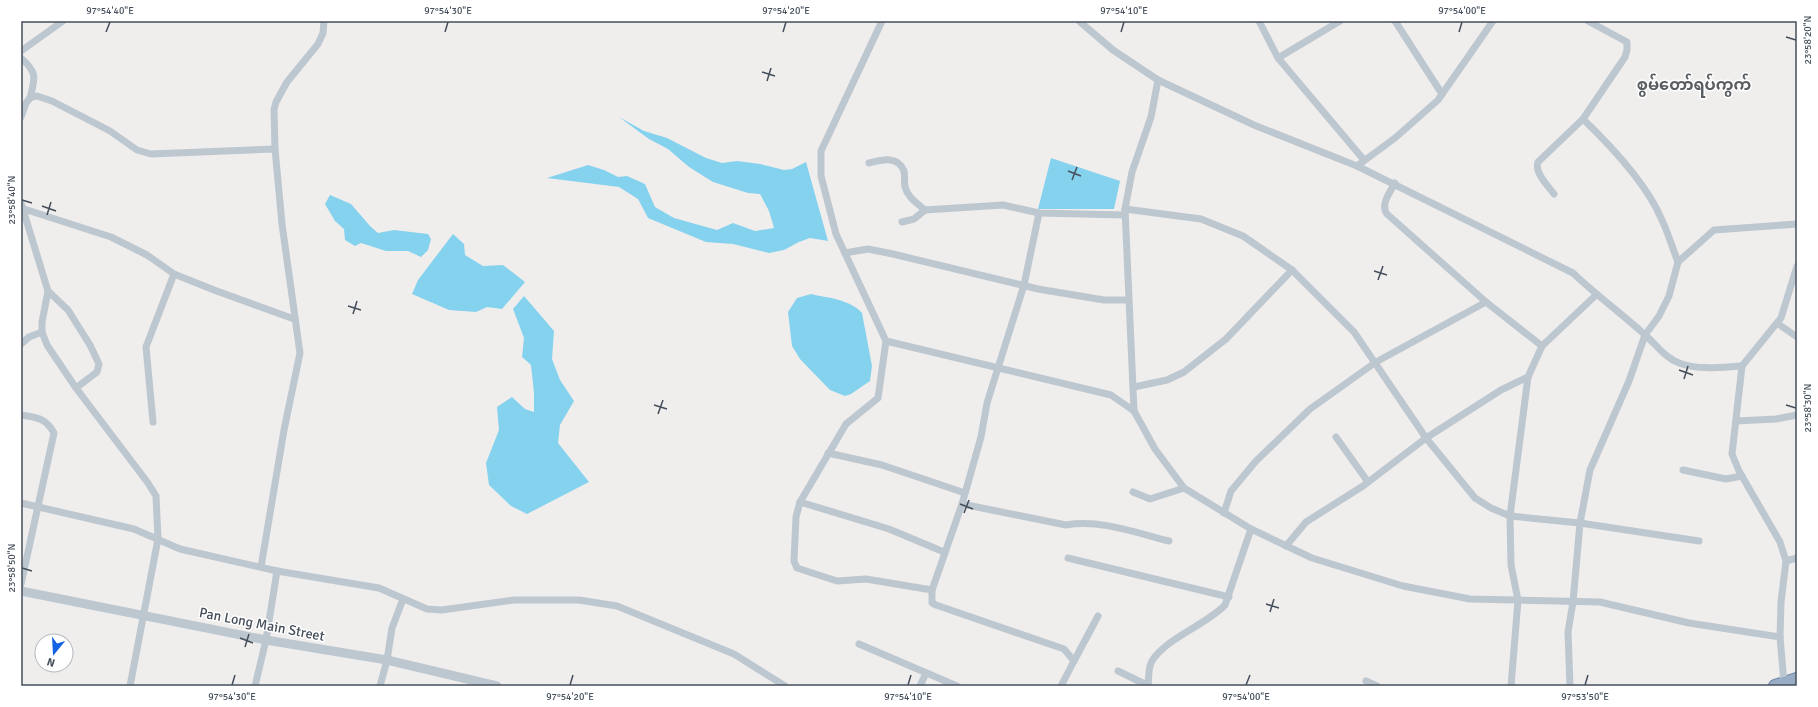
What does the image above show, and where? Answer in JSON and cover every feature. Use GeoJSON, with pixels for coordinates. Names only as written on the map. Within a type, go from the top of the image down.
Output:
{"type":"FeatureCollection","features":[{"type":"Feature","properties":{"kind":"highway"},"geometry":{"type":"LineString","coordinates":[[1780,684],[1797,679]]}},
{"type":"Feature","properties":{"kind":"street"},"geometry":{"type":"LineString","coordinates":[[21,51],[63,21]]}},
{"type":"Feature","properties":{"kind":"street"},"geometry":{"type":"LineString","coordinates":[[261,567],[284,430],[300,353],[294,319],[282,224],[275,149],[274,110],[276,102],[286,82],[318,44],[323,33],[324,21]]}},
{"type":"Feature","properties":{"kind":"street"},"geometry":{"type":"LineString","coordinates":[[882,21],[821,151],[821,176],[836,234],[886,341],[878,398],[846,424],[800,502],[796,517],[794,561],[797,568],[837,581],[866,579],[932,590]]}},
{"type":"Feature","properties":{"kind":"street"},"geometry":{"type":"LineString","coordinates":[[1079,21],[1114,50],[1158,80],[1254,125],[1357,166],[1395,183],[1573,272],[1596,295],[1645,335],[1667,358],[1681,364],[1698,368],[1742,366]]}},
{"type":"Feature","properties":{"kind":"street"},"geometry":{"type":"LineString","coordinates":[[1259,21],[1278,58],[1364,160]]}},
{"type":"Feature","properties":{"kind":"street"},"geometry":{"type":"LineString","coordinates":[[1278,58],[1340,21]]}},
{"type":"Feature","properties":{"kind":"street"},"geometry":{"type":"LineString","coordinates":[[1395,21],[1442,94]]}},
{"type":"Feature","properties":{"kind":"street"},"geometry":{"type":"LineString","coordinates":[[1357,166],[1420,117],[1442,94],[1493,21]]}},
{"type":"Feature","properties":{"kind":"street"},"geometry":{"type":"LineString","coordinates":[[1554,194],[1538,171],[1536,166],[1538,162],[1583,118],[1625,57],[1628,50],[1627,42],[1588,21]]}},
{"type":"Feature","properties":{"kind":"street"},"geometry":{"type":"LineString","coordinates":[[21,58],[32,68],[35,78],[30,98],[26,103],[21,118]]}},
{"type":"Feature","properties":{"kind":"street"},"geometry":{"type":"LineString","coordinates":[[1134,411],[1125,212],[1132,172],[1151,117],[1158,80]]}},
{"type":"Feature","properties":{"kind":"street"},"geometry":{"type":"LineString","coordinates":[[30,98],[37,96],[52,101],[110,132],[137,150],[151,154],[275,149]]}},
{"type":"Feature","properties":{"kind":"street"},"geometry":{"type":"LineString","coordinates":[[1583,118],[1605,140],[1644,189],[1661,217],[1678,262]]}},
{"type":"Feature","properties":{"kind":"street"},"geometry":{"type":"LineString","coordinates":[[869,164],[885,159],[897,162],[904,172],[905,187],[911,198],[925,210]]}},
{"type":"Feature","properties":{"kind":"street"},"geometry":{"type":"LineString","coordinates":[[1395,183],[1384,205],[1387,214],[1486,302],[1542,346]]}},
{"type":"Feature","properties":{"kind":"street"},"geometry":{"type":"LineString","coordinates":[[21,203],[21,208],[48,291],[68,310],[90,345],[99,364],[97,372],[76,388]]}},
{"type":"Feature","properties":{"kind":"street"},"geometry":{"type":"LineString","coordinates":[[902,222],[914,219],[925,210],[1004,205],[1039,212],[1125,212],[1201,219],[1243,236],[1292,270],[1354,332],[1376,362],[1426,438],[1475,498],[1491,508],[1510,516],[1580,523],[1699,541]]}},
{"type":"Feature","properties":{"kind":"street"},"geometry":{"type":"LineString","coordinates":[[21,208],[111,237],[147,255],[174,274],[294,319]]}},
{"type":"Feature","properties":{"kind":"street"},"geometry":{"type":"LineString","coordinates":[[1039,212],[1024,285],[987,403],[981,437],[962,504],[932,590],[932,603],[1064,649],[1074,661]]}},
{"type":"Feature","properties":{"kind":"street"},"geometry":{"type":"LineString","coordinates":[[1570,686],[1568,632],[1573,602],[1580,523],[1590,470],[1629,381],[1645,335],[1659,316],[1669,296],[1678,262],[1714,230],[1797,224]]}},
{"type":"Feature","properties":{"kind":"street"},"geometry":{"type":"LineString","coordinates":[[845,252],[868,249],[874,250],[1038,289],[1104,300],[1128,300]]}},
{"type":"Feature","properties":{"kind":"street"},"geometry":{"type":"LineString","coordinates":[[1780,684],[1781,602],[1786,561],[1780,542],[1742,476],[1732,454],[1742,366],[1781,318],[1797,266]]}},
{"type":"Feature","properties":{"kind":"street"},"geometry":{"type":"LineString","coordinates":[[1134,386],[1167,380],[1184,372],[1226,339],[1292,270]]}},
{"type":"Feature","properties":{"kind":"street"},"geometry":{"type":"LineString","coordinates":[[152,422],[146,347],[174,274]]}},
{"type":"Feature","properties":{"kind":"street"},"geometry":{"type":"LineString","coordinates":[[48,291],[42,322],[42,332],[48,345],[76,388],[148,483],[156,496],[158,539],[130,686]]}},
{"type":"Feature","properties":{"kind":"street"},"geometry":{"type":"LineString","coordinates":[[1511,686],[1518,600],[1511,565],[1510,516],[1528,377],[1542,346],[1596,295]]}},
{"type":"Feature","properties":{"kind":"street"},"geometry":{"type":"LineString","coordinates":[[1224,513],[1231,491],[1256,461],[1310,409],[1376,362],[1486,302]]}},
{"type":"Feature","properties":{"kind":"street"},"geometry":{"type":"LineString","coordinates":[[1777,323],[1797,336]]}},
{"type":"Feature","properties":{"kind":"street"},"geometry":{"type":"LineString","coordinates":[[21,344],[29,337],[42,332]]}},
{"type":"Feature","properties":{"kind":"street"},"geometry":{"type":"LineString","coordinates":[[886,341],[1111,395],[1134,411],[1154,449],[1184,488],[1250,529],[1312,558],[1403,586],[1470,599],[1600,602],[1689,623],[1780,637]]}},
{"type":"Feature","properties":{"kind":"street"},"geometry":{"type":"LineString","coordinates":[[1286,546],[1306,522],[1368,482],[1426,438],[1501,390],[1528,377]]}},
{"type":"Feature","properties":{"kind":"street"},"geometry":{"type":"LineString","coordinates":[[21,415],[42,419],[49,423],[54,433],[21,584]]}},
{"type":"Feature","properties":{"kind":"street"},"geometry":{"type":"LineString","coordinates":[[1736,421],[1776,419],[1797,415]]}},
{"type":"Feature","properties":{"kind":"street"},"geometry":{"type":"LineString","coordinates":[[1336,437],[1368,482]]}},
{"type":"Feature","properties":{"kind":"street"},"geometry":{"type":"LineString","coordinates":[[828,453],[882,466],[965,493]]}},
{"type":"Feature","properties":{"kind":"street"},"geometry":{"type":"LineString","coordinates":[[1683,470],[1726,479],[1742,476]]}},
{"type":"Feature","properties":{"kind":"street"},"geometry":{"type":"LineString","coordinates":[[1133,492],[1150,499],[1184,488]]}},
{"type":"Feature","properties":{"kind":"street"},"geometry":{"type":"LineString","coordinates":[[800,502],[889,529],[944,552]]}},
{"type":"Feature","properties":{"kind":"street"},"geometry":{"type":"LineString","coordinates":[[21,503],[134,529],[180,549],[277,571],[378,588],[428,609],[442,610],[514,600],[579,600],[617,606],[734,654],[785,686]]}},
{"type":"Feature","properties":{"kind":"street"},"geometry":{"type":"LineString","coordinates":[[962,504],[1066,525],[1083,522],[1098,524],[1169,541]]}},
{"type":"Feature","properties":{"kind":"street"},"geometry":{"type":"LineString","coordinates":[[1118,671],[1149,686],[1151,662],[1161,651],[1183,634],[1219,612],[1229,597],[1250,529]]}},
{"type":"Feature","properties":{"kind":"street"},"geometry":{"type":"LineString","coordinates":[[1068,558],[1229,597]]}},
{"type":"Feature","properties":{"kind":"street"},"geometry":{"type":"LineString","coordinates":[[1786,561],[1797,558]]}},
{"type":"Feature","properties":{"kind":"street"},"geometry":{"type":"LineString","coordinates":[[255,686],[266,640],[277,571]]}},
{"type":"Feature","properties":{"kind":"street","name":"Pan Long Main Street"},"geometry":{"type":"LineString","coordinates":[[21,591],[266,640],[387,660],[497,686]]}},
{"type":"Feature","properties":{"kind":"street"},"geometry":{"type":"LineString","coordinates":[[380,686],[387,660],[392,628],[403,599]]}},
{"type":"Feature","properties":{"kind":"street"},"geometry":{"type":"LineString","coordinates":[[1062,686],[1098,616]]}},
{"type":"Feature","properties":{"kind":"street"},"geometry":{"type":"LineString","coordinates":[[859,644],[957,686]]}},
{"type":"Feature","properties":{"kind":"street"},"geometry":{"type":"LineString","coordinates":[[920,686],[926,673]]}},
{"type":"Feature","properties":{"kind":"street"},"geometry":{"type":"LineString","coordinates":[[1366,681],[1377,686]]}},
{"type":"Feature","properties":{"kind":"water"},"geometry":{"type":"Polygon","coordinates":[[[619,117],[644,131],[667,138],[706,158],[722,163],[737,161],[760,164],[784,170],[792,169],[806,162],[828,241],[810,238],[784,250],[769,253],[733,244],[706,242],[648,218],[638,199],[619,187],[547,178],[588,165],[604,170],[618,177],[627,176],[645,184],[655,207],[674,218],[717,230],[733,223],[755,231],[774,228],[769,211],[760,194],[748,193],[713,182],[689,167],[668,149],[649,139],[619,117]]]}},
{"type":"Feature","properties":{"kind":"water"},"geometry":{"type":"Polygon","coordinates":[[[1051,158],[1120,181],[1114,209],[1038,209],[1051,158]]]}},
{"type":"Feature","properties":{"kind":"water"},"geometry":{"type":"Polygon","coordinates":[[[330,195],[351,204],[378,233],[394,230],[428,234],[431,239],[428,250],[421,257],[408,251],[386,251],[361,243],[355,246],[345,240],[344,229],[335,221],[325,204],[330,195]]]}},
{"type":"Feature","properties":{"kind":"water"},"geometry":{"type":"Polygon","coordinates":[[[453,234],[464,244],[465,255],[483,266],[503,265],[525,282],[502,309],[487,307],[476,312],[449,310],[412,294],[418,280],[453,234]]]}},
{"type":"Feature","properties":{"kind":"water"},"geometry":{"type":"Polygon","coordinates":[[[811,294],[845,302],[857,308],[862,313],[872,366],[870,381],[851,394],[845,396],[830,390],[800,359],[792,346],[788,312],[797,298],[811,294]]]}},
{"type":"Feature","properties":{"kind":"water"},"geometry":{"type":"Polygon","coordinates":[[[524,296],[554,331],[552,359],[560,380],[574,401],[560,425],[558,443],[589,482],[527,514],[511,506],[489,485],[486,463],[499,430],[497,407],[512,397],[525,409],[534,412],[534,393],[531,365],[522,357],[524,338],[513,309],[524,296]]]}},
{"type":"Feature","properties":{"kind":"district","name":"စွမ်တော်ရပ်ကွက်"},"geometry":{"type":"Point","coordinates":[1694,84]}}]}
